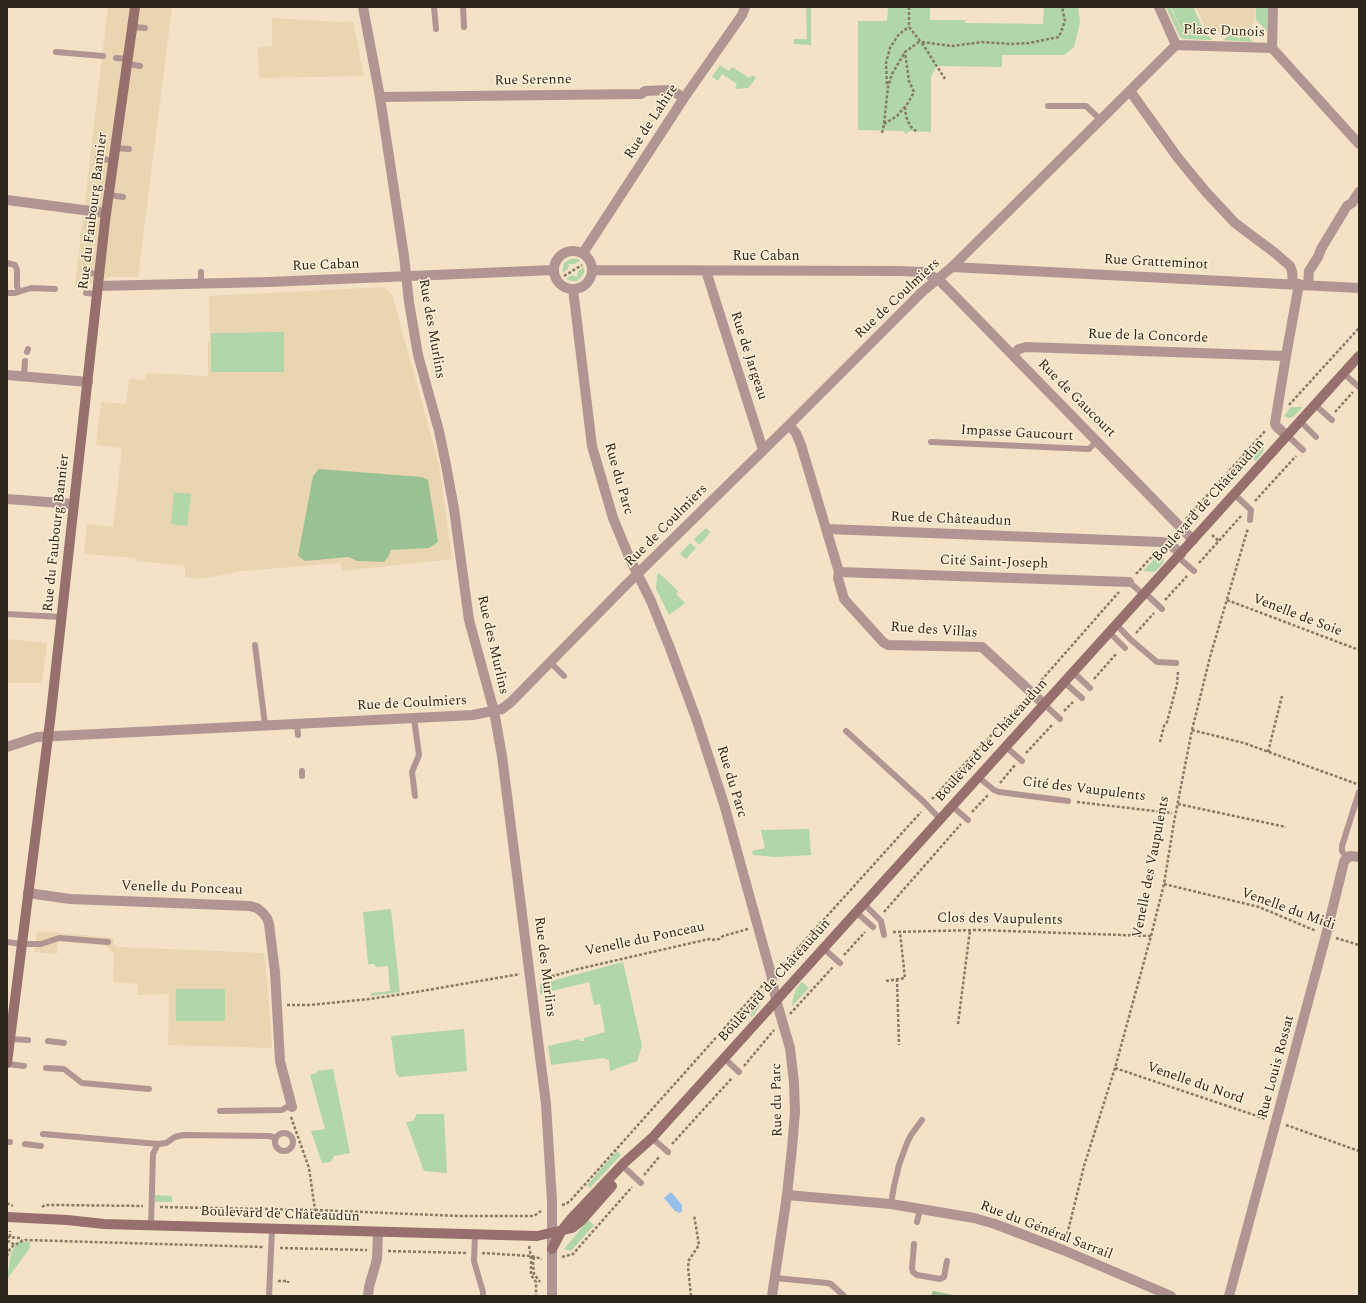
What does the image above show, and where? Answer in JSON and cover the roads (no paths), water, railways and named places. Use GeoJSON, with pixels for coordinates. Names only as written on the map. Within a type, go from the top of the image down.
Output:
{"type":"FeatureCollection","features":[{"type":"Feature","properties":{"kind":"main road","name":"Rue du Faubourg Bannier"},"geometry":{"type":"LineString","coordinates":[[7,1063],[10,1039],[10,1018],[48,736],[106,213],[135,7]]}},
{"type":"Feature","properties":{"kind":"main road","name":"Boulevard de Châteaudun"},"geometry":{"type":"LineString","coordinates":[[552,1249],[557,1232],[624,1163],[649,1141],[1359,356]]}},
{"type":"Feature","properties":{"kind":"main road","name":"Boulevard de Châteaudun"},"geometry":{"type":"LineString","coordinates":[[7,1217],[152,1226],[537,1236],[572,1228],[581,1221],[635,1161],[649,1141]]}},
{"type":"Feature","properties":{"kind":"street","name":"Rue des Murlins"},"geometry":{"type":"LineString","coordinates":[[363,7],[380,97],[418,355],[439,431],[454,509],[469,620],[494,711],[502,756],[546,1104],[552,1201],[557,1232]]}},
{"type":"Feature","properties":{"kind":"street","name":"Rue de Lahire"},"geometry":{"type":"LineString","coordinates":[[584,258],[684,98],[742,15],[745,7]]}},
{"type":"Feature","properties":{"kind":"street","name":"Place Dunois"},"geometry":{"type":"LineString","coordinates":[[1158,7],[1176,45],[1272,48],[1273,7]]}},
{"type":"Feature","properties":{"kind":"street","name":"Rue de Coulmiers"},"geometry":{"type":"LineString","coordinates":[[7,747],[37,737],[48,736],[414,718],[473,714],[502,709],[511,702],[917,297],[952,267],[1176,45]]}},
{"type":"Feature","properties":{"kind":"street"},"geometry":{"type":"LineString","coordinates":[[1272,48],[1359,144]]}},
{"type":"Feature","properties":{"kind":"street","name":"Rue Serenne"},"geometry":{"type":"LineString","coordinates":[[380,97],[641,94],[645,91],[669,90],[684,98]]}},
{"type":"Feature","properties":{"kind":"street"},"geometry":{"type":"LineString","coordinates":[[1130,91],[1178,158],[1206,192],[1235,223],[1290,266],[1300,284]]}},
{"type":"Feature","properties":{"kind":"street"},"geometry":{"type":"LineString","coordinates":[[1287,435],[1276,426],[1275,423],[1300,284],[1347,206],[1352,203],[1359,192]]}},
{"type":"Feature","properties":{"kind":"street"},"geometry":{"type":"LineString","coordinates":[[7,200],[106,213]]}},
{"type":"Feature","properties":{"kind":"street"},"geometry":{"type":"LineString","coordinates":[[572,250],[590,260],[592,270],[588,281],[584,286],[573,289],[562,285],[558,280],[557,259],[561,255],[572,250]]}},
{"type":"Feature","properties":{"kind":"street","name":"Rue Gratteminot"},"geometry":{"type":"LineString","coordinates":[[952,267],[1359,288]]}},
{"type":"Feature","properties":{"kind":"street","name":"Rue Caban"},"geometry":{"type":"LineString","coordinates":[[592,270],[900,271],[923,272],[938,279]]}},
{"type":"Feature","properties":{"kind":"street","name":"Rue de Jargeau"},"geometry":{"type":"LineString","coordinates":[[706,271],[763,450]]}},
{"type":"Feature","properties":{"kind":"street","name":"Rue Caban"},"geometry":{"type":"LineString","coordinates":[[98,290],[201,284],[407,277],[557,274]]}},
{"type":"Feature","properties":{"kind":"street","name":"Rue de Gaucourt"},"geometry":{"type":"LineString","coordinates":[[938,279],[1193,540]]}},
{"type":"Feature","properties":{"kind":"street","name":"Rue du Parc"},"geometry":{"type":"LineString","coordinates":[[573,289],[592,446],[614,518],[630,559],[648,595],[670,648],[697,721],[724,804],[790,1048],[794,1083],[793,1134],[787,1195],[772,1296]]}},
{"type":"Feature","properties":{"kind":"street","name":"Rue de la Concorde"},"geometry":{"type":"LineString","coordinates":[[1012,355],[1026,347],[1286,356]]}},
{"type":"Feature","properties":{"kind":"street"},"geometry":{"type":"LineString","coordinates":[[7,375],[88,382]]}},
{"type":"Feature","properties":{"kind":"street"},"geometry":{"type":"LineString","coordinates":[[789,426],[796,433],[827,529]]}},
{"type":"Feature","properties":{"kind":"street"},"geometry":{"type":"LineString","coordinates":[[7,499],[74,504]]}},
{"type":"Feature","properties":{"kind":"street","name":"Rue de Châteaudun"},"geometry":{"type":"LineString","coordinates":[[827,529],[1161,542],[1168,543],[1179,555]]}},
{"type":"Feature","properties":{"kind":"street","name":"Rue des Villas"},"geometry":{"type":"LineString","coordinates":[[827,529],[839,572],[838,578],[844,599],[883,642],[888,644],[982,647],[1044,704]]}},
{"type":"Feature","properties":{"kind":"street","name":"Cité Saint-Joseph"},"geometry":{"type":"LineString","coordinates":[[839,572],[1129,582]]}},
{"type":"Feature","properties":{"kind":"street"},"geometry":{"type":"LineString","coordinates":[[1347,858],[1354,856],[1359,857]]}},
{"type":"Feature","properties":{"kind":"street","name":"Rue Louis Rossat"},"geometry":{"type":"LineString","coordinates":[[1230,1296],[1344,862],[1347,858]]}},
{"type":"Feature","properties":{"kind":"street","name":"Venelle du Ponceau"},"geometry":{"type":"LineString","coordinates":[[28,893],[70,899],[250,906],[257,908],[267,918],[269,924],[278,1005],[280,1061],[292,1108]]}},
{"type":"Feature","properties":{"kind":"street","name":"Rue du Général Sarrail"},"geometry":{"type":"LineString","coordinates":[[787,1195],[891,1204],[974,1218],[995,1224],[1063,1250],[1172,1296]]}},
{"type":"Feature","properties":{"kind":"street"},"geometry":{"type":"LineString","coordinates":[[368,1296],[369,1287],[376,1266],[378,1232]]}},
{"type":"Feature","properties":{"kind":"street"},"geometry":{"type":"LineString","coordinates":[[552,1249],[552,1296]]}},
{"type":"Feature","properties":{"kind":"lane"},"geometry":{"type":"LineString","coordinates":[[434,7],[436,28]]}},
{"type":"Feature","properties":{"kind":"lane"},"geometry":{"type":"LineString","coordinates":[[463,7],[464,27]]}},
{"type":"Feature","properties":{"kind":"lane"},"geometry":{"type":"LineString","coordinates":[[133,27],[145,28]]}},
{"type":"Feature","properties":{"kind":"lane"},"geometry":{"type":"LineString","coordinates":[[56,52],[102,56]]}},
{"type":"Feature","properties":{"kind":"lane"},"geometry":{"type":"LineString","coordinates":[[116,58],[140,66]]}},
{"type":"Feature","properties":{"kind":"lane"},"geometry":{"type":"LineString","coordinates":[[1048,106],[1086,106],[1101,120]]}},
{"type":"Feature","properties":{"kind":"lane"},"geometry":{"type":"LineString","coordinates":[[116,148],[129,149]]}},
{"type":"Feature","properties":{"kind":"lane"},"geometry":{"type":"LineString","coordinates":[[98,158],[114,161]]}},
{"type":"Feature","properties":{"kind":"lane"},"geometry":{"type":"LineString","coordinates":[[109,195],[123,197]]}},
{"type":"Feature","properties":{"kind":"lane"},"geometry":{"type":"LineString","coordinates":[[7,263],[14,265],[17,270],[17,286],[19,291]]}},
{"type":"Feature","properties":{"kind":"lane"},"geometry":{"type":"LineString","coordinates":[[201,272],[201,284]]}},
{"type":"Feature","properties":{"kind":"lane"},"geometry":{"type":"LineString","coordinates":[[88,273],[100,274]]}},
{"type":"Feature","properties":{"kind":"lane"},"geometry":{"type":"LineString","coordinates":[[7,294],[31,288],[55,289]]}},
{"type":"Feature","properties":{"kind":"lane"},"geometry":{"type":"LineString","coordinates":[[86,293],[98,290]]}},
{"type":"Feature","properties":{"kind":"lane"},"geometry":{"type":"LineString","coordinates":[[24,377],[26,361]]}},
{"type":"Feature","properties":{"kind":"lane"},"geometry":{"type":"LineString","coordinates":[[1343,374],[1359,388]]}},
{"type":"Feature","properties":{"kind":"lane"},"geometry":{"type":"LineString","coordinates":[[1315,405],[1332,420]]}},
{"type":"Feature","properties":{"kind":"lane"},"geometry":{"type":"LineString","coordinates":[[1300,421],[1316,436]]}},
{"type":"Feature","properties":{"kind":"lane"},"geometry":{"type":"LineString","coordinates":[[1287,435],[1303,450]]}},
{"type":"Feature","properties":{"kind":"lane","name":"Impasse Gaucourt"},"geometry":{"type":"LineString","coordinates":[[931,442],[1089,449],[1097,441]]}},
{"type":"Feature","properties":{"kind":"lane"},"geometry":{"type":"LineString","coordinates":[[1234,494],[1251,510],[1250,520]]}},
{"type":"Feature","properties":{"kind":"lane"},"geometry":{"type":"LineString","coordinates":[[1179,555],[1194,571]]}},
{"type":"Feature","properties":{"kind":"lane"},"geometry":{"type":"LineString","coordinates":[[1129,582],[1162,608]]}},
{"type":"Feature","properties":{"kind":"lane"},"geometry":{"type":"LineString","coordinates":[[7,614],[61,617]]}},
{"type":"Feature","properties":{"kind":"lane"},"geometry":{"type":"LineString","coordinates":[[1116,624],[1130,639],[1157,662],[1176,663]]}},
{"type":"Feature","properties":{"kind":"lane"},"geometry":{"type":"LineString","coordinates":[[1109,632],[1125,648]]}},
{"type":"Feature","properties":{"kind":"lane"},"geometry":{"type":"LineString","coordinates":[[255,645],[265,725]]}},
{"type":"Feature","properties":{"kind":"lane"},"geometry":{"type":"LineString","coordinates":[[550,662],[564,676]]}},
{"type":"Feature","properties":{"kind":"lane"},"geometry":{"type":"LineString","coordinates":[[1073,672],[1090,688]]}},
{"type":"Feature","properties":{"kind":"lane"},"geometry":{"type":"LineString","coordinates":[[1064,682],[1082,698]]}},
{"type":"Feature","properties":{"kind":"lane"},"geometry":{"type":"LineString","coordinates":[[1044,704],[1060,719]]}},
{"type":"Feature","properties":{"kind":"lane"},"geometry":{"type":"LineString","coordinates":[[414,718],[419,755],[412,772],[415,796]]}},
{"type":"Feature","properties":{"kind":"lane"},"geometry":{"type":"LineString","coordinates":[[297,724],[298,734]]}},
{"type":"Feature","properties":{"kind":"lane"},"geometry":{"type":"LineString","coordinates":[[846,731],[927,805],[940,819]]}},
{"type":"Feature","properties":{"kind":"lane"},"geometry":{"type":"LineString","coordinates":[[1006,747],[1022,761]]}},
{"type":"Feature","properties":{"kind":"lane","name":"Cité des Vaupulents"},"geometry":{"type":"LineString","coordinates":[[978,777],[994,790],[999,792],[1068,801]]}},
{"type":"Feature","properties":{"kind":"lane"},"geometry":{"type":"LineString","coordinates":[[1347,858],[1342,851],[1342,846],[1359,792]]}},
{"type":"Feature","properties":{"kind":"lane"},"geometry":{"type":"LineString","coordinates":[[952,806],[967,819]]}},
{"type":"Feature","properties":{"kind":"lane"},"geometry":{"type":"LineString","coordinates":[[864,904],[881,920],[884,934]]}},
{"type":"Feature","properties":{"kind":"lane"},"geometry":{"type":"LineString","coordinates":[[856,912],[873,927]]}},
{"type":"Feature","properties":{"kind":"lane"},"geometry":{"type":"LineString","coordinates":[[7,942],[41,944],[59,938],[108,942]]}},
{"type":"Feature","properties":{"kind":"lane"},"geometry":{"type":"LineString","coordinates":[[824,949],[840,962]]}},
{"type":"Feature","properties":{"kind":"lane"},"geometry":{"type":"LineString","coordinates":[[10,1039],[28,1040]]}},
{"type":"Feature","properties":{"kind":"lane"},"geometry":{"type":"LineString","coordinates":[[48,1041],[64,1043]]}},
{"type":"Feature","properties":{"kind":"lane"},"geometry":{"type":"LineString","coordinates":[[724,1058],[739,1072]]}},
{"type":"Feature","properties":{"kind":"lane"},"geometry":{"type":"LineString","coordinates":[[7,1063],[24,1066]]}},
{"type":"Feature","properties":{"kind":"lane"},"geometry":{"type":"LineString","coordinates":[[46,1068],[64,1069],[82,1084],[149,1089]]}},
{"type":"Feature","properties":{"kind":"lane"},"geometry":{"type":"LineString","coordinates":[[220,1111],[282,1110],[292,1108]]}},
{"type":"Feature","properties":{"kind":"lane"},"geometry":{"type":"LineString","coordinates":[[891,1204],[899,1165],[907,1143],[922,1120]]}},
{"type":"Feature","properties":{"kind":"lane"},"geometry":{"type":"LineString","coordinates":[[43,1134],[158,1144],[166,1143],[175,1137],[183,1135],[269,1136],[276,1138]]}},
{"type":"Feature","properties":{"kind":"lane"},"geometry":{"type":"LineString","coordinates":[[649,1141],[668,1152]]}},
{"type":"Feature","properties":{"kind":"lane"},"geometry":{"type":"LineString","coordinates":[[25,1144],[41,1146]]}},
{"type":"Feature","properties":{"kind":"lane"},"geometry":{"type":"LineString","coordinates":[[152,1226],[153,1154],[158,1144]]}},
{"type":"Feature","properties":{"kind":"lane"},"geometry":{"type":"LineString","coordinates":[[627,1170],[640,1183]]}},
{"type":"Feature","properties":{"kind":"lane"},"geometry":{"type":"LineString","coordinates":[[918,1222],[920,1208]]}},
{"type":"Feature","properties":{"kind":"lane"},"geometry":{"type":"LineString","coordinates":[[269,1296],[272,1229]]}},
{"type":"Feature","properties":{"kind":"lane"},"geometry":{"type":"LineString","coordinates":[[475,1235],[474,1262],[483,1296]]}},
{"type":"Feature","properties":{"kind":"lane"},"geometry":{"type":"LineString","coordinates":[[914,1244],[912,1268],[916,1275],[940,1279],[944,1278],[947,1261]]}},
{"type":"Feature","properties":{"kind":"lane"},"geometry":{"type":"LineString","coordinates":[[774,1278],[828,1283],[844,1296]]}},
{"type":"Feature","properties":{"kind":"water"},"geometry":{"type":"Polygon","coordinates":[[[671,1192],[682,1205],[682,1211],[680,1213],[675,1211],[664,1198],[671,1192]]]}}]}
